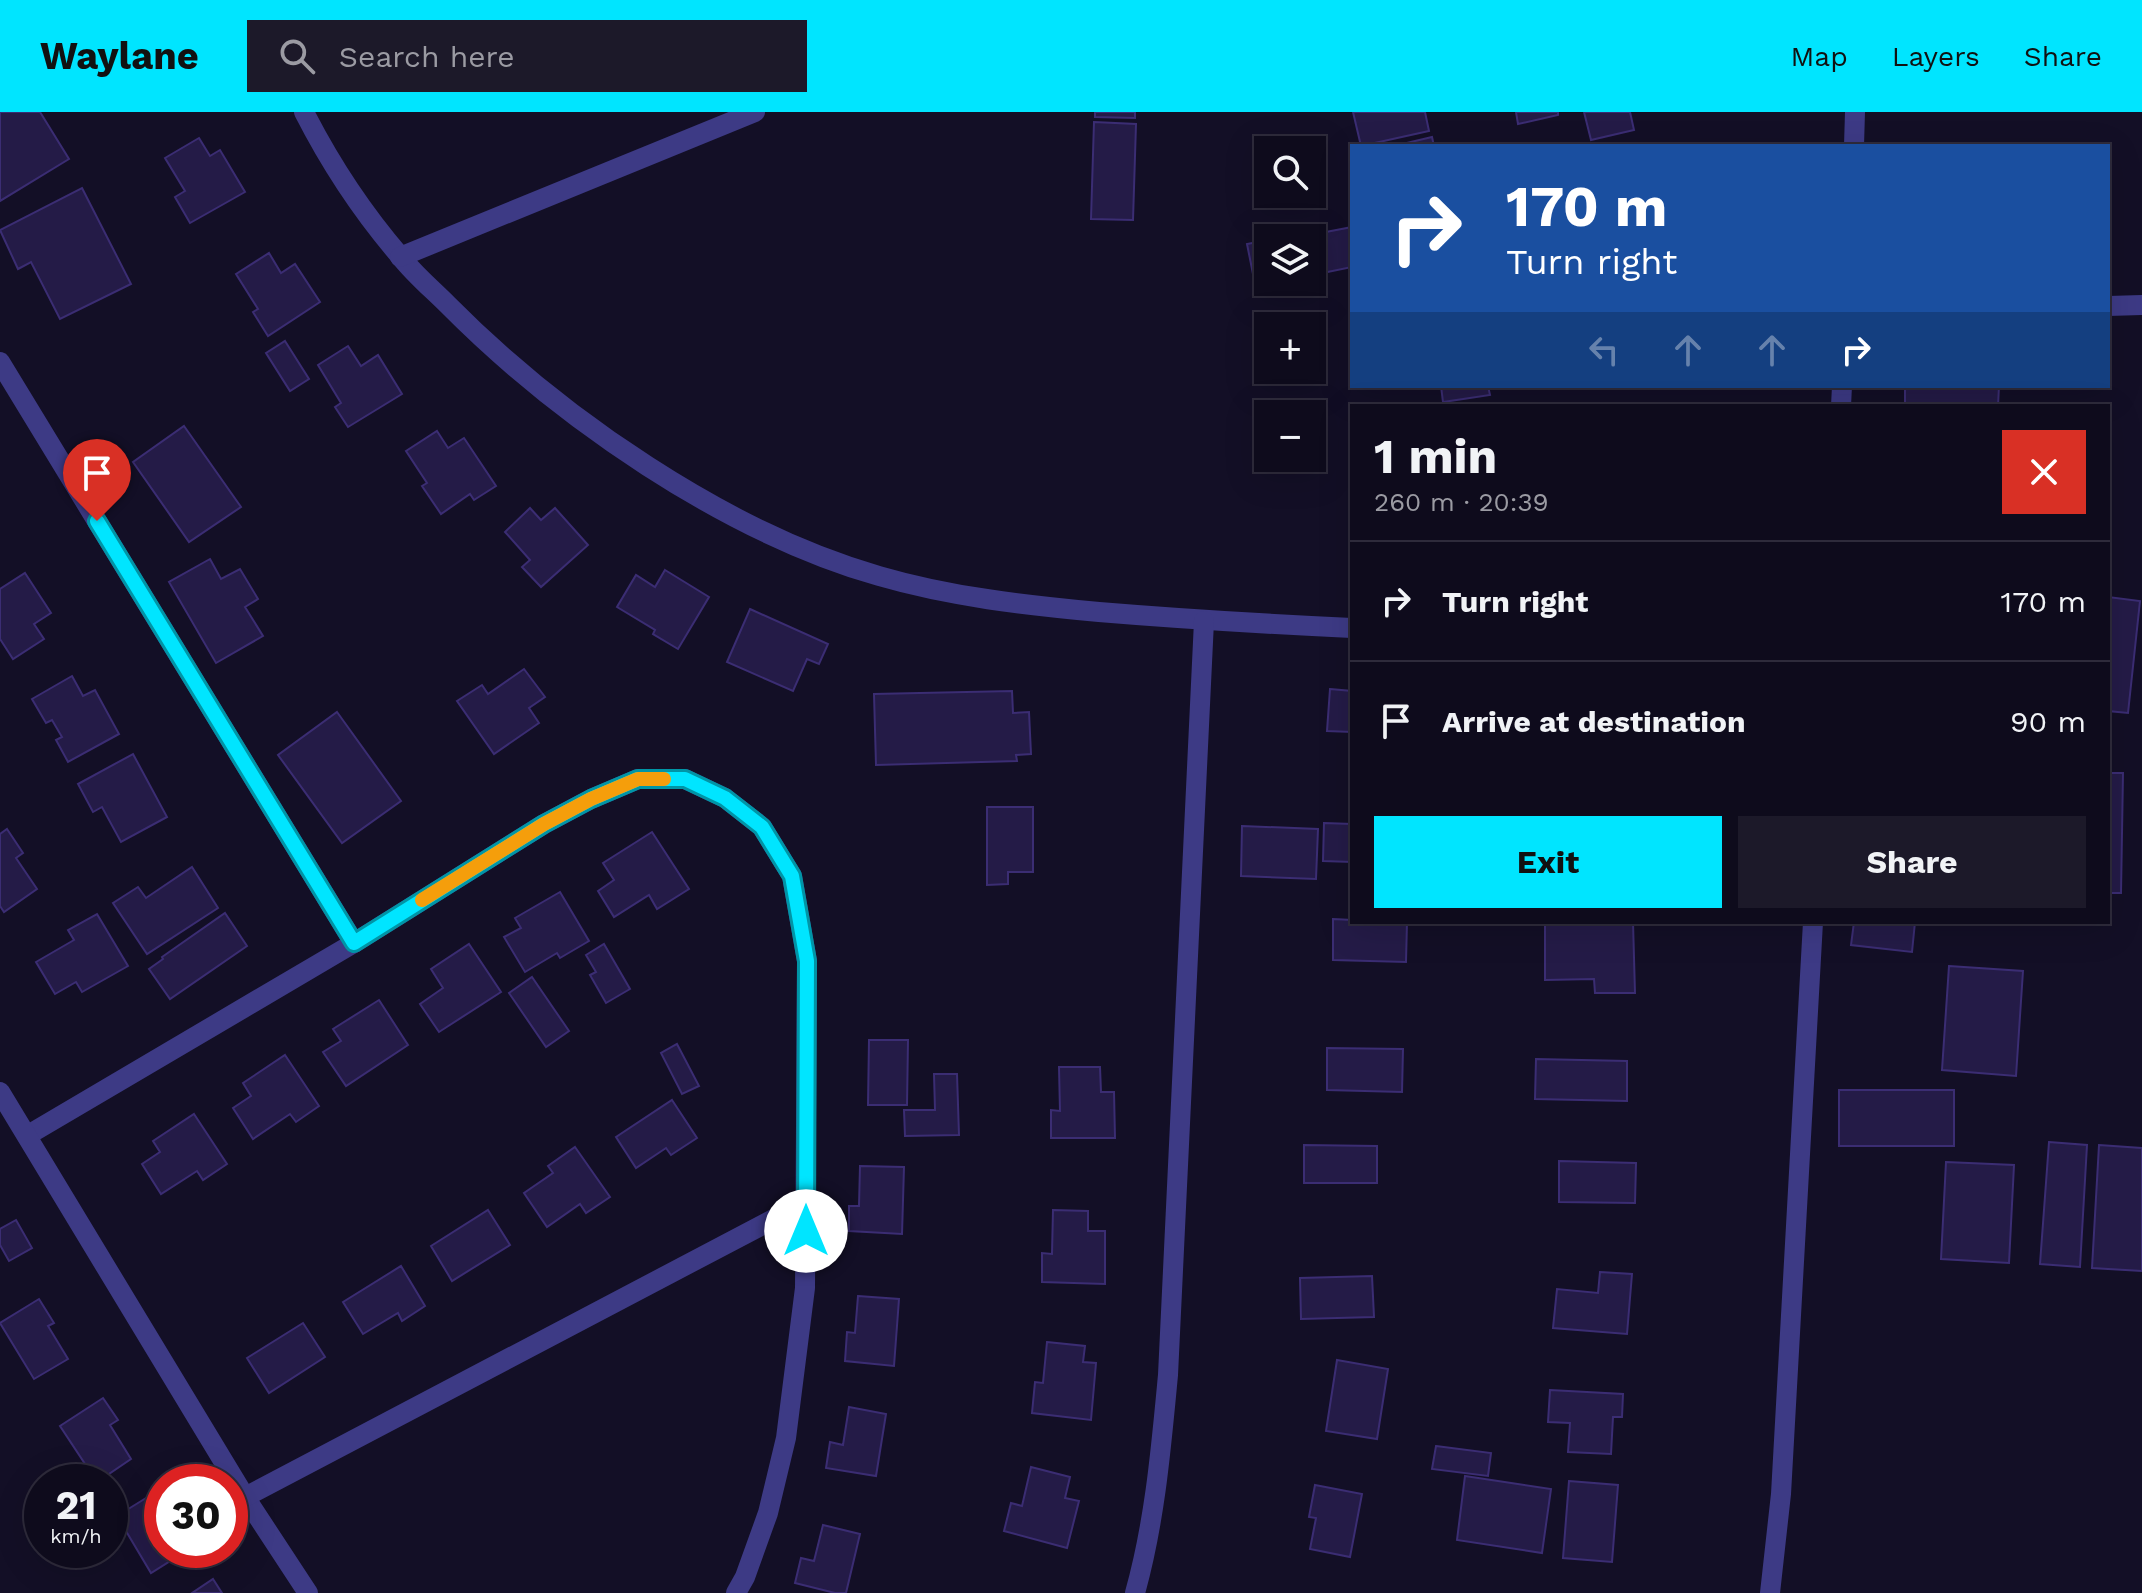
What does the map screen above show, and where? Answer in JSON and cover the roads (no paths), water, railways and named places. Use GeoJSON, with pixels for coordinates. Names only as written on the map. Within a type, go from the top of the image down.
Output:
{"type":"FeatureCollection","features":[{"type":"Feature","properties":{"kind":"street"},"geometry":{"type":"LineString","coordinates":[[304,112],[356,199],[400,257],[473,330],[546,393],[639,460],[758,528],[813,553],[878,576],[948,593],[1028,605],[1204,621],[1350,628]]}},
{"type":"Feature","properties":{"kind":"street"},"geometry":{"type":"LineString","coordinates":[[400,257],[755,112]]}},
{"type":"Feature","properties":{"kind":"street"},"geometry":{"type":"LineString","coordinates":[[1854,144],[1855,112]]}},
{"type":"Feature","properties":{"kind":"street"},"geometry":{"type":"LineString","coordinates":[[2110,306],[2142,305]]}},
{"type":"Feature","properties":{"kind":"street"},"geometry":{"type":"LineString","coordinates":[[0,362],[354,943]]}},
{"type":"Feature","properties":{"kind":"street"},"geometry":{"type":"LineString","coordinates":[[1135,1593],[1147,1549],[1168,1375],[1204,621]]}},
{"type":"Feature","properties":{"kind":"street"},"geometry":{"type":"LineString","coordinates":[[28,1135],[354,943],[544,824],[591,799],[638,779],[685,779],[725,798],[762,827],[792,876],[807,961],[805,1288],[786,1438],[768,1513],[745,1577],[736,1593]]}},
{"type":"Feature","properties":{"kind":"street"},"geometry":{"type":"LineString","coordinates":[[1770,1593],[1781,1494],[1813,924]]}},
{"type":"Feature","properties":{"kind":"street"},"geometry":{"type":"LineString","coordinates":[[0,1092],[225,1464]]}},
{"type":"Feature","properties":{"kind":"street"},"geometry":{"type":"LineString","coordinates":[[248,1495],[806,1202]]}},
{"type":"Feature","properties":{"kind":"street"},"geometry":{"type":"LineString","coordinates":[[248,1502],[308,1593]]}}]}
